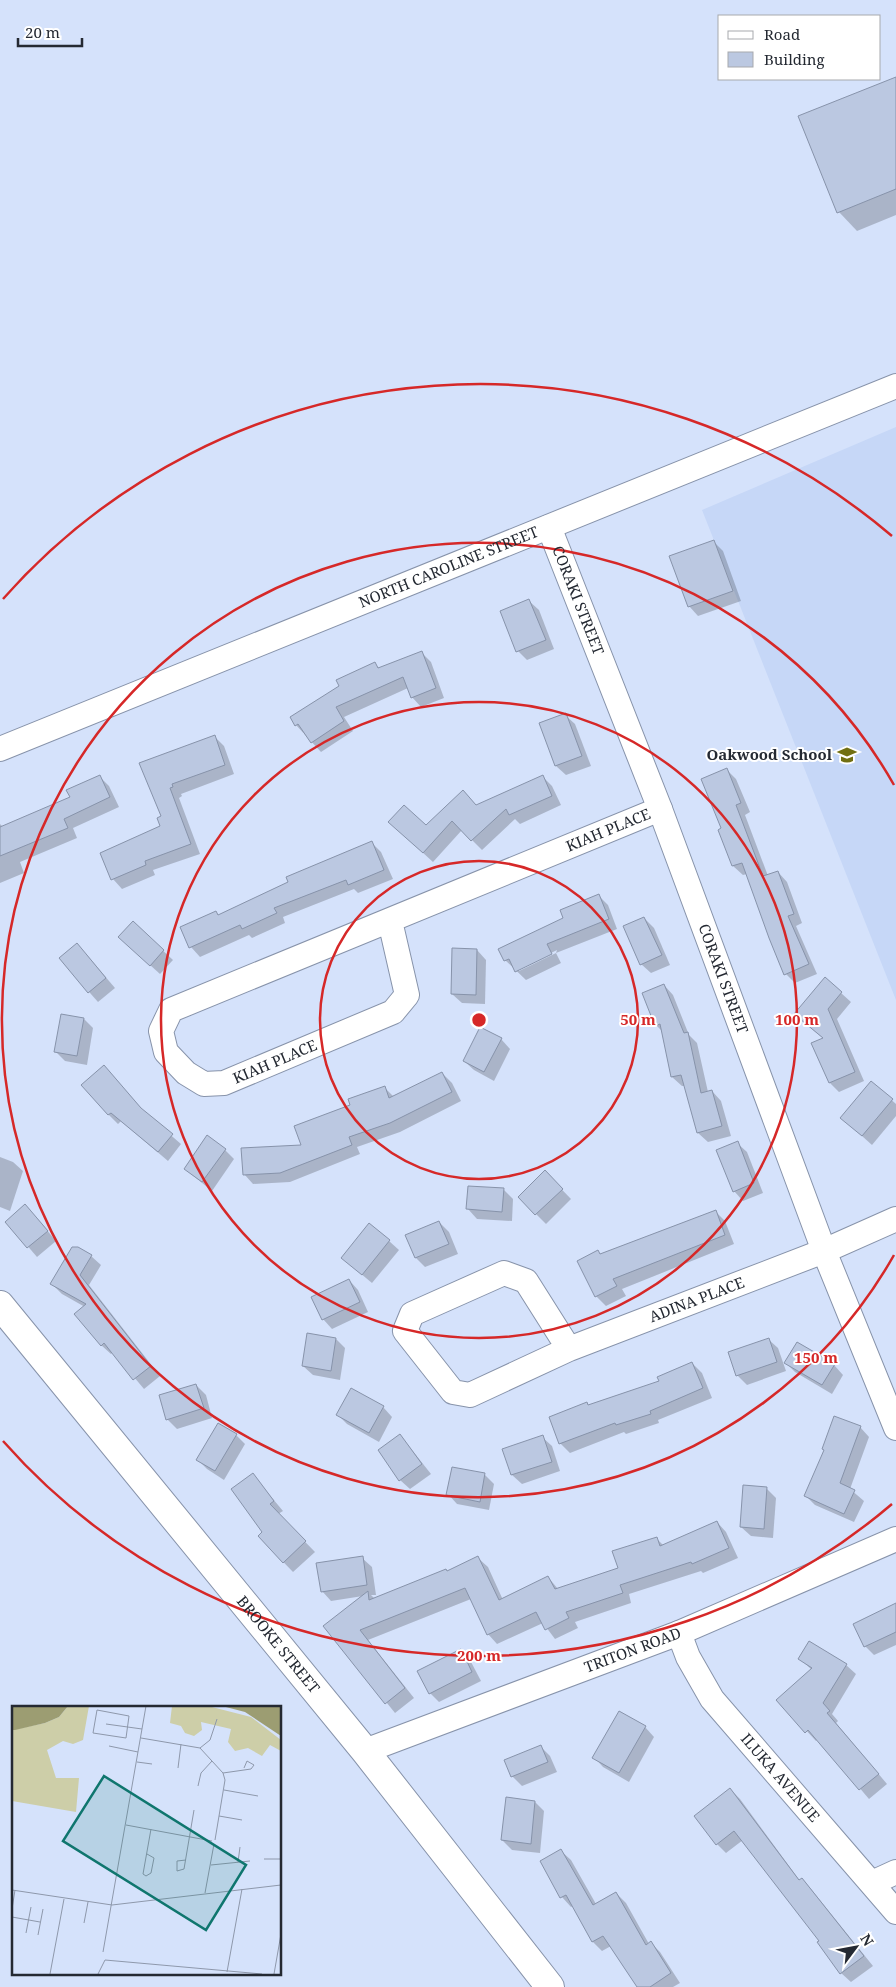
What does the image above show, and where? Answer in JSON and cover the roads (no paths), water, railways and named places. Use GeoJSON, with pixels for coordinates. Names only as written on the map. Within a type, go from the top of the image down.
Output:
{"type":"FeatureCollection","features":[{"type":"Feature","properties":{"kind":"street","name":"NORTH CAROLINE STREET"},"geometry":{"type":"LineString","coordinates":[[0,749],[896,386]]}},
{"type":"Feature","properties":{"kind":"street","name":"CORAKI STREET"},"geometry":{"type":"LineString","coordinates":[[549,527],[660,809],[824,1251],[896,1428]]}},
{"type":"Feature","properties":{"kind":"street","name":"KIAH PLACE"},"geometry":{"type":"LineString","coordinates":[[390,921],[407,995],[393,1012],[224,1083],[204,1084],[186,1073],[166,1052],[161,1031],[171,1010],[660,809]]}},
{"type":"Feature","properties":{"kind":"street","name":"ADINA PLACE"},"geometry":{"type":"LineString","coordinates":[[569,1349],[526,1281],[504,1274],[412,1314],[404,1331],[453,1392],[470,1395],[569,1349],[824,1251],[896,1219]]}},
{"type":"Feature","properties":{"kind":"street","name":"BROOKE STREET"},"geometry":{"type":"LineString","coordinates":[[0,1305],[365,1751],[550,1987]]}},
{"type":"Feature","properties":{"kind":"street","name":"TRITON ROAD"},"geometry":{"type":"LineString","coordinates":[[365,1751],[679,1633],[896,1539]]}},
{"type":"Feature","properties":{"kind":"street","name":"ILUKA AVENUE"},"geometry":{"type":"LineString","coordinates":[[679,1633],[688,1657],[712,1699],[896,1912]]}},
{"type":"Feature","properties":{"kind":"street"},"geometry":{"type":"LineString","coordinates":[[872,1882],[896,1872]]}},
{"type":"Feature","properties":{"kind":"place","name":"Oakwood School"},"geometry":{"type":"Point","coordinates":[847,755]}}]}
